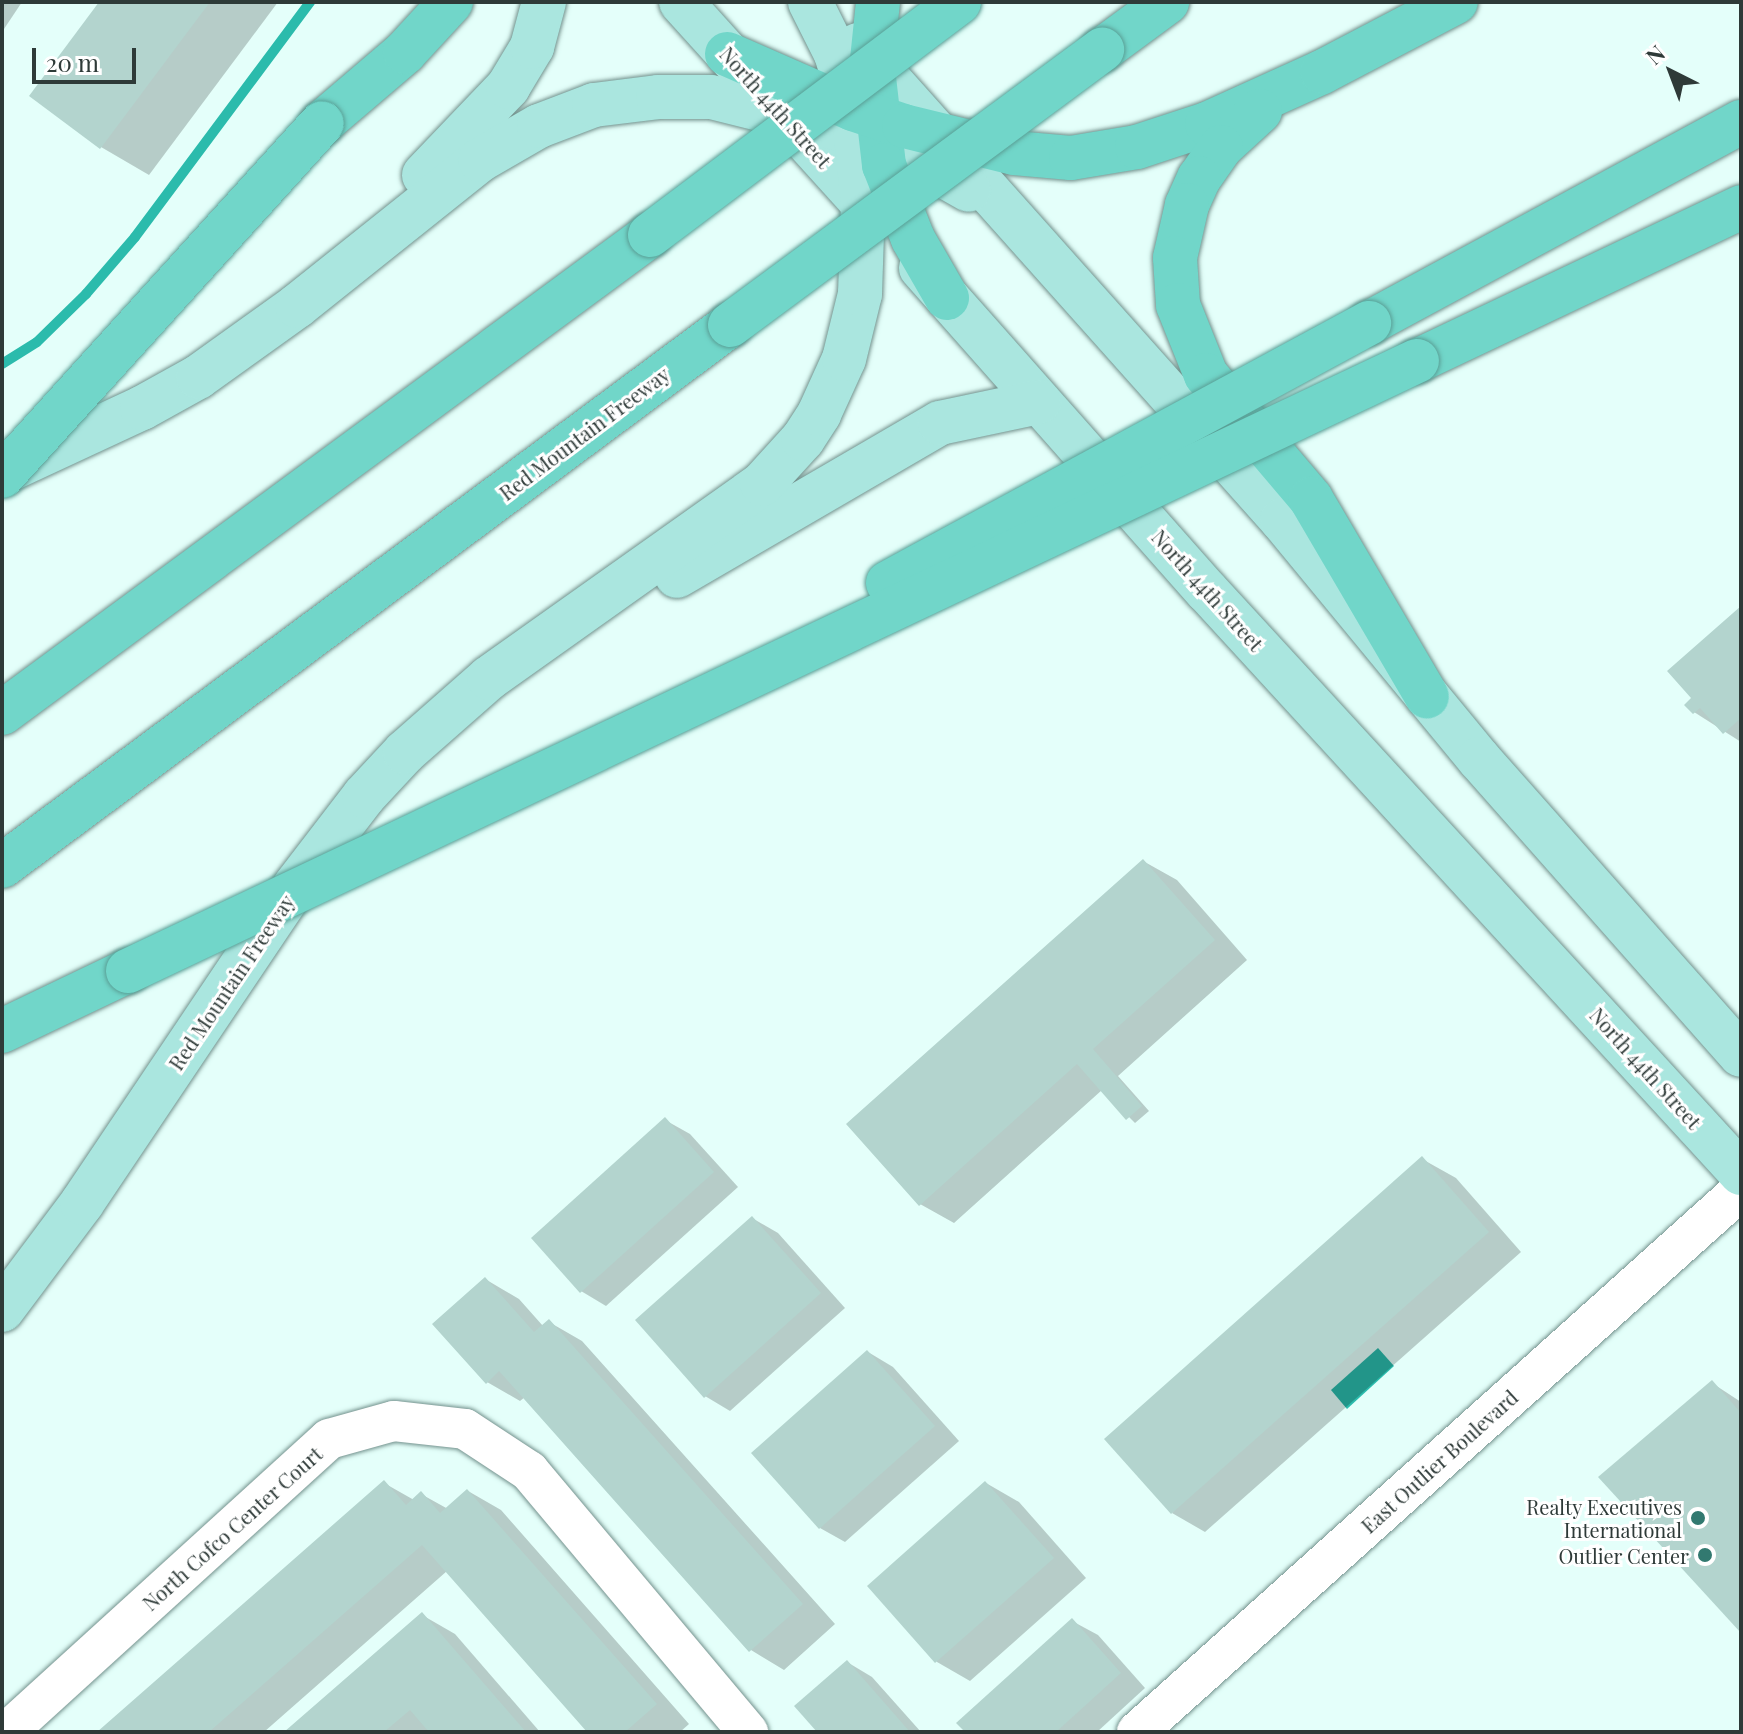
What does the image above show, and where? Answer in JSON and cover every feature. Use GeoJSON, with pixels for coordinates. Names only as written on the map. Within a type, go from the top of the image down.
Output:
{"type":"FeatureCollection","features":[{"type":"Feature","properties":{"kind":"highway"},"geometry":{"type":"LineString","coordinates":[[2,475],[322,123],[382,39],[415,2]]}},
{"type":"Feature","properties":{"kind":"highway"},"geometry":{"type":"LineString","coordinates":[[322,123],[405,52],[451,2]]}},
{"type":"Feature","properties":{"kind":"highway"},"geometry":{"type":"LineString","coordinates":[[878,2],[866,125],[901,214],[947,298]]}},
{"type":"Feature","properties":{"kind":"highway"},"geometry":{"type":"LineString","coordinates":[[2,713],[650,235],[959,2]]}},
{"type":"Feature","properties":{"kind":"highway","name":"Red Mountain Freeway"},"geometry":{"type":"LineString","coordinates":[[2,866],[1167,2]]}},
{"type":"Feature","properties":{"kind":"highway"},"geometry":{"type":"LineString","coordinates":[[1427,697],[1311,499],[1206,375],[1178,305],[1175,258],[1179,231],[1199,178],[1241,126],[1269,103],[1322,72],[1456,2]]}},
{"type":"Feature","properties":{"kind":"highway"},"geometry":{"type":"LineString","coordinates":[[727,54],[866,125],[938,134],[1014,153],[1071,158],[1104,154],[1207,124],[1322,72]]}},
{"type":"Feature","properties":{"kind":"highway"},"geometry":{"type":"LineString","coordinates":[[627,735],[920,564],[1741,122]]}},
{"type":"Feature","properties":{"kind":"highway"},"geometry":{"type":"LineString","coordinates":[[2,1031],[1741,207]]}},
{"type":"Feature","properties":{"kind":"main road"},"geometry":{"type":"LineString","coordinates":[[297,306],[492,106],[532,47],[544,2]]}},
{"type":"Feature","properties":{"kind":"main road","name":"North 44th Street"},"geometry":{"type":"LineString","coordinates":[[681,2],[1207,591],[1741,1173]]}},
{"type":"Feature","properties":{"kind":"main road"},"geometry":{"type":"LineString","coordinates":[[489,678],[738,504],[762,484],[803,439],[833,389],[853,328],[864,277],[866,125],[810,2]]}},
{"type":"Feature","properties":{"kind":"main road"},"geometry":{"type":"LineString","coordinates":[[820,2],[1282,520],[1427,697],[1741,1055]]}},
{"type":"Feature","properties":{"kind":"main road"},"geometry":{"type":"LineString","coordinates":[[2,475],[184,385],[297,306],[480,160],[539,126],[567,114],[610,102],[658,97],[711,97],[784,115],[866,125],[1014,220]]}},
{"type":"Feature","properties":{"kind":"main road"},"geometry":{"type":"LineString","coordinates":[[489,678],[727,548],[940,423],[1039,402]]}},
{"type":"Feature","properties":{"kind":"main road","name":"Red Mountain Freeway"},"geometry":{"type":"LineString","coordinates":[[2,1310],[82,1203],[326,842],[405,752],[489,678]]}},
{"type":"Feature","properties":{"kind":"street","name":"East Outlier Boulevard"},"geometry":{"type":"LineString","coordinates":[[1137,1732],[1741,1190]]}},
{"type":"Feature","properties":{"kind":"street","name":"North Cofco Center Court"},"geometry":{"type":"LineString","coordinates":[[7,1732],[329,1439],[394,1421],[465,1429],[529,1471],[748,1732]]}},
{"type":"Feature","properties":{"kind":"shaded area"},"geometry":{"type":"Polygon","coordinates":[[[1378,1348],[1394,1366],[1347,1409],[1331,1390],[1378,1348]]]}},
{"type":"Feature","properties":{"kind":"building"},"geometry":{"type":"Polygon","coordinates":[[[99,2],[210,2],[100,149],[29,96],[99,2]]]}},
{"type":"Feature","properties":{"kind":"building"},"geometry":{"type":"Polygon","coordinates":[[[1741,606],[1741,718],[1723,734],[1700,708],[1693,714],[1684,705],[1691,698],[1667,671],[1741,606]]]}},
{"type":"Feature","properties":{"kind":"building"},"geometry":{"type":"Polygon","coordinates":[[[1143,859],[1215,940],[1093,1049],[1142,1106],[1126,1120],[1077,1064],[919,1206],[846,1124],[1143,859]]]}},
{"type":"Feature","properties":{"kind":"building"},"geometry":{"type":"Polygon","coordinates":[[[665,1117],[714,1172],[580,1293],[531,1238],[665,1117]]]}},
{"type":"Feature","properties":{"kind":"building"},"geometry":{"type":"Polygon","coordinates":[[[1422,1156],[1489,1232],[1171,1514],[1104,1439],[1422,1156]]]}},
{"type":"Feature","properties":{"kind":"building"},"geometry":{"type":"Polygon","coordinates":[[[752,1216],[821,1293],[704,1398],[635,1320],[752,1216]]]}},
{"type":"Feature","properties":{"kind":"building"},"geometry":{"type":"Polygon","coordinates":[[[485,1277],[534,1332],[549,1319],[803,1604],[749,1652],[499,1371],[486,1384],[432,1324],[485,1277]]]}},
{"type":"Feature","properties":{"kind":"building"},"geometry":{"type":"Polygon","coordinates":[[[867,1350],[935,1426],[819,1529],[751,1453],[867,1350]]]}},
{"type":"Feature","properties":{"kind":"building","name":"Outlier Center"},"geometry":{"type":"Polygon","coordinates":[[[1712,1380],[1741,1413],[1741,1633],[1598,1477],[1712,1380]]]}},
{"type":"Feature","properties":{"kind":"building"},"geometry":{"type":"Polygon","coordinates":[[[384,1480],[406,1505],[421,1491],[440,1513],[467,1489],[657,1704],[625,1732],[587,1732],[422,1545],[209,1732],[97,1732],[384,1480]]]}},
{"type":"Feature","properties":{"kind":"building"},"geometry":{"type":"Polygon","coordinates":[[[985,1481],[1054,1558],[935,1663],[867,1586],[985,1481]]]}},
{"type":"Feature","properties":{"kind":"building"},"geometry":{"type":"Polygon","coordinates":[[[422,1612],[526,1732],[429,1732],[410,1710],[384,1732],[284,1732],[422,1612]]]}},
{"type":"Feature","properties":{"kind":"building"},"geometry":{"type":"Polygon","coordinates":[[[1072,1618],[1121,1673],[1056,1732],[965,1732],[956,1723],[1072,1618]]]}},
{"type":"Feature","properties":{"kind":"building"},"geometry":{"type":"Polygon","coordinates":[[[847,1660],[910,1732],[817,1732],[794,1706],[847,1660]]]}},
{"type":"Feature","properties":{"kind":"waterway"},"geometry":{"type":"LineString","coordinates":[[2,364],[37,342],[86,294],[135,237],[310,2]]}},
{"type":"Feature","properties":{"kind":"place","name":"Realty Executives International"},"geometry":{"type":"Point","coordinates":[1698,1518]}},
{"type":"Feature","properties":{"kind":"place","name":"Outlier Center"},"geometry":{"type":"Point","coordinates":[1705,1555]}}]}
